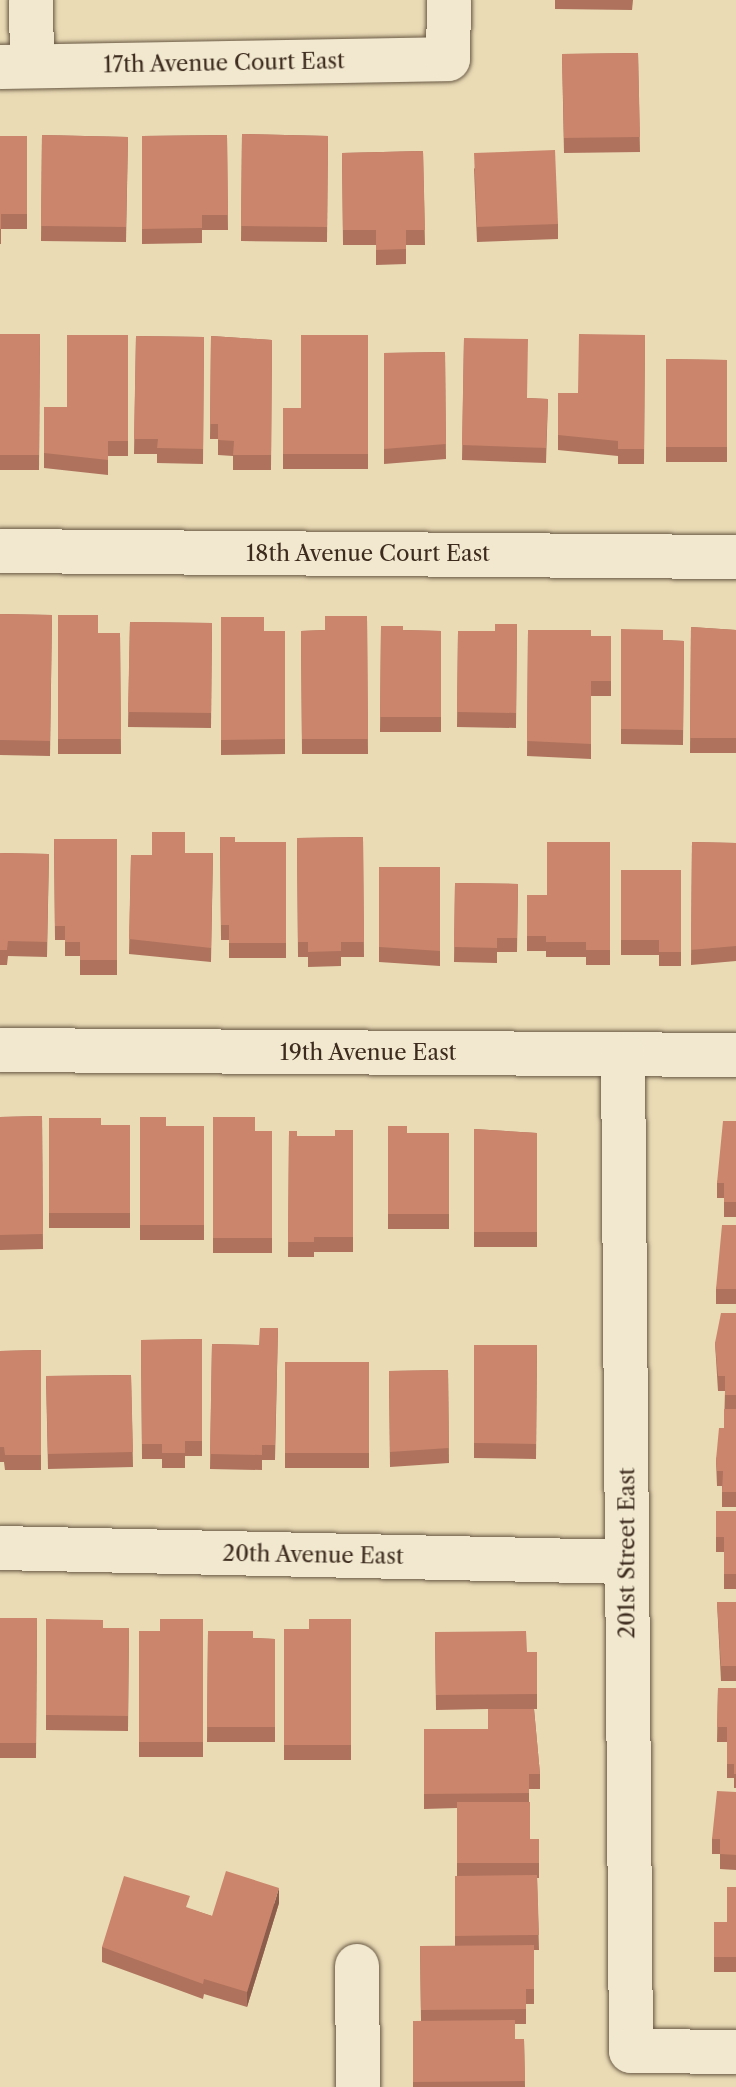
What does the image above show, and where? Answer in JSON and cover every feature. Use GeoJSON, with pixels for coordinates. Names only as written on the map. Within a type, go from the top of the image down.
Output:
{"type":"FeatureCollection","features":[{"type":"Feature","properties":{"kind":"street"},"geometry":{"type":"LineString","coordinates":[[16,67],[31,0]]}},
{"type":"Feature","properties":{"kind":"street","name":"17th Avenue Court East"},"geometry":{"type":"LineString","coordinates":[[16,67],[448,59],[449,0]]}},
{"type":"Feature","properties":{"kind":"street","name":"18th Avenue Court East"},"geometry":{"type":"LineString","coordinates":[[0,551],[736,557]]}},
{"type":"Feature","properties":{"kind":"street","name":"19th Avenue East"},"geometry":{"type":"LineString","coordinates":[[0,1050],[736,1055]]}},
{"type":"Feature","properties":{"kind":"street","name":"201st Street East"},"geometry":{"type":"LineString","coordinates":[[623,1055],[631,2051],[736,2052]]}},
{"type":"Feature","properties":{"kind":"street","name":"20th Avenue East"},"geometry":{"type":"LineString","coordinates":[[0,1548],[626,1562]]}},
{"type":"Feature","properties":{"kind":"street"},"geometry":{"type":"LineString","coordinates":[[357,1966],[358,2087]]}},
{"type":"Feature","properties":{"kind":"building"},"geometry":{"type":"Polygon","coordinates":[[[638,53],[640,137],[564,138],[562,54],[638,53]]]}},
{"type":"Feature","properties":{"kind":"building"},"geometry":{"type":"Polygon","coordinates":[[[242,134],[328,136],[327,227],[241,226],[242,134]]]}},
{"type":"Feature","properties":{"kind":"building"},"geometry":{"type":"Polygon","coordinates":[[[42,135],[128,137],[126,227],[41,226],[42,135]]]}},
{"type":"Feature","properties":{"kind":"building"},"geometry":{"type":"Polygon","coordinates":[[[227,135],[228,215],[202,215],[202,228],[142,229],[142,136],[227,135]]]}},
{"type":"Feature","properties":{"kind":"building"},"geometry":{"type":"Polygon","coordinates":[[[0,136],[27,136],[27,214],[1,214],[1,229],[0,229],[0,136]]]}},
{"type":"Feature","properties":{"kind":"building"},"geometry":{"type":"Polygon","coordinates":[[[555,150],[558,224],[477,227],[474,153],[555,150]]]}},
{"type":"Feature","properties":{"kind":"building"},"geometry":{"type":"Polygon","coordinates":[[[423,151],[425,230],[406,230],[406,249],[376,250],[376,230],[343,230],[342,153],[423,151]]]}},
{"type":"Feature","properties":{"kind":"building"},"geometry":{"type":"Polygon","coordinates":[[[0,334],[40,334],[39,455],[0,455],[0,334]]]}},
{"type":"Feature","properties":{"kind":"building"},"geometry":{"type":"Polygon","coordinates":[[[579,334],[645,335],[644,449],[618,449],[618,441],[558,435],[558,393],[578,393],[579,334]]]}},
{"type":"Feature","properties":{"kind":"building"},"geometry":{"type":"Polygon","coordinates":[[[67,335],[128,335],[128,441],[108,441],[108,460],[44,453],[44,407],[67,407],[67,335]]]}},
{"type":"Feature","properties":{"kind":"building"},"geometry":{"type":"Polygon","coordinates":[[[301,335],[368,335],[368,454],[283,454],[283,408],[301,408],[301,335]]]}},
{"type":"Feature","properties":{"kind":"building"},"geometry":{"type":"Polygon","coordinates":[[[136,336],[204,337],[203,449],[157,448],[158,439],[134,439],[136,336]]]}},
{"type":"Feature","properties":{"kind":"building"},"geometry":{"type":"Polygon","coordinates":[[[211,336],[272,340],[271,455],[233,455],[234,441],[218,440],[218,424],[210,424],[211,336]]]}},
{"type":"Feature","properties":{"kind":"building"},"geometry":{"type":"Polygon","coordinates":[[[464,338],[528,339],[527,398],[548,399],[546,448],[462,445],[464,338]]]}},
{"type":"Feature","properties":{"kind":"building"},"geometry":{"type":"Polygon","coordinates":[[[445,352],[446,444],[384,449],[384,353],[445,352]]]}},
{"type":"Feature","properties":{"kind":"building"},"geometry":{"type":"Polygon","coordinates":[[[666,359],[727,360],[727,447],[666,447],[666,359]]]}},
{"type":"Feature","properties":{"kind":"building"},"geometry":{"type":"Polygon","coordinates":[[[0,614],[52,615],[50,741],[0,740],[0,614]]]}},
{"type":"Feature","properties":{"kind":"building"},"geometry":{"type":"Polygon","coordinates":[[[58,615],[98,615],[98,633],[120,633],[121,739],[58,739],[58,615]]]}},
{"type":"Feature","properties":{"kind":"building"},"geometry":{"type":"Polygon","coordinates":[[[325,616],[367,616],[368,739],[302,739],[301,631],[325,630],[325,616]]]}},
{"type":"Feature","properties":{"kind":"building"},"geometry":{"type":"Polygon","coordinates":[[[221,617],[264,617],[264,631],[285,631],[285,739],[221,740],[221,617]]]}},
{"type":"Feature","properties":{"kind":"building"},"geometry":{"type":"Polygon","coordinates":[[[130,622],[212,623],[211,713],[128,712],[130,622]]]}},
{"type":"Feature","properties":{"kind":"building"},"geometry":{"type":"Polygon","coordinates":[[[495,624],[517,624],[516,713],[457,712],[458,631],[495,631],[495,624]]]}},
{"type":"Feature","properties":{"kind":"building"},"geometry":{"type":"Polygon","coordinates":[[[381,626],[441,631],[441,717],[380,717],[381,626]]]}},
{"type":"Feature","properties":{"kind":"building"},"geometry":{"type":"Polygon","coordinates":[[[691,627],[736,630],[736,738],[690,738],[691,627]]]}},
{"type":"Feature","properties":{"kind":"building"},"geometry":{"type":"Polygon","coordinates":[[[621,629],[663,630],[663,640],[684,641],[683,730],[621,729],[621,629]]]}},
{"type":"Feature","properties":{"kind":"building"},"geometry":{"type":"Polygon","coordinates":[[[528,630],[591,630],[591,636],[611,636],[611,681],[591,681],[591,744],[527,741],[528,630]]]}},
{"type":"Feature","properties":{"kind":"building"},"geometry":{"type":"Polygon","coordinates":[[[152,832],[185,832],[185,853],[213,853],[211,948],[129,939],[131,855],[152,855],[152,832]]]}},
{"type":"Feature","properties":{"kind":"building"},"geometry":{"type":"Polygon","coordinates":[[[220,837],[235,837],[235,842],[286,842],[286,943],[229,943],[229,925],[221,925],[220,837]]]}},
{"type":"Feature","properties":{"kind":"building"},"geometry":{"type":"Polygon","coordinates":[[[363,837],[364,942],[341,942],[341,951],[308,952],[308,942],[298,942],[297,838],[363,837]]]}},
{"type":"Feature","properties":{"kind":"building"},"geometry":{"type":"Polygon","coordinates":[[[54,839],[117,839],[117,960],[80,960],[80,942],[65,942],[65,926],[55,926],[54,839]]]}},
{"type":"Feature","properties":{"kind":"building"},"geometry":{"type":"Polygon","coordinates":[[[547,842],[610,842],[610,950],[586,950],[586,942],[546,942],[546,936],[527,936],[527,895],[547,895],[547,842]]]}},
{"type":"Feature","properties":{"kind":"building"},"geometry":{"type":"Polygon","coordinates":[[[692,842],[736,843],[736,946],[691,950],[692,842]]]}},
{"type":"Feature","properties":{"kind":"building"},"geometry":{"type":"Polygon","coordinates":[[[0,853],[49,854],[47,942],[8,941],[7,950],[0,950],[0,853]]]}},
{"type":"Feature","properties":{"kind":"building"},"geometry":{"type":"Polygon","coordinates":[[[379,867],[440,867],[440,951],[379,947],[379,867]]]}},
{"type":"Feature","properties":{"kind":"building"},"geometry":{"type":"Polygon","coordinates":[[[621,870],[681,870],[681,952],[659,952],[659,940],[621,940],[621,870]]]}},
{"type":"Feature","properties":{"kind":"building"},"geometry":{"type":"Polygon","coordinates":[[[455,883],[518,884],[517,938],[497,938],[497,948],[454,947],[455,883]]]}},
{"type":"Feature","properties":{"kind":"building"},"geometry":{"type":"Polygon","coordinates":[[[42,1116],[43,1234],[0,1235],[0,1117],[42,1116]]]}},
{"type":"Feature","properties":{"kind":"building"},"geometry":{"type":"Polygon","coordinates":[[[140,1117],[166,1117],[166,1126],[204,1126],[204,1225],[140,1225],[140,1117]]]}},
{"type":"Feature","properties":{"kind":"building"},"geometry":{"type":"Polygon","coordinates":[[[213,1117],[255,1117],[255,1131],[272,1131],[272,1238],[213,1238],[213,1117]]]}},
{"type":"Feature","properties":{"kind":"building"},"geometry":{"type":"Polygon","coordinates":[[[49,1118],[101,1118],[101,1125],[130,1125],[130,1213],[49,1213],[49,1118]]]}},
{"type":"Feature","properties":{"kind":"building"},"geometry":{"type":"Polygon","coordinates":[[[723,1121],[736,1121],[736,1202],[724,1202],[724,1183],[717,1183],[723,1121]]]}},
{"type":"Feature","properties":{"kind":"building"},"geometry":{"type":"Polygon","coordinates":[[[388,1126],[407,1126],[407,1133],[449,1133],[449,1214],[388,1214],[388,1126]]]}},
{"type":"Feature","properties":{"kind":"building"},"geometry":{"type":"Polygon","coordinates":[[[474,1129],[537,1133],[537,1232],[474,1232],[474,1129]]]}},
{"type":"Feature","properties":{"kind":"building"},"geometry":{"type":"Polygon","coordinates":[[[335,1130],[353,1130],[353,1237],[314,1237],[314,1242],[288,1242],[289,1131],[297,1131],[297,1136],[335,1136],[335,1130]]]}},
{"type":"Feature","properties":{"kind":"building"},"geometry":{"type":"Polygon","coordinates":[[[722,1225],[736,1225],[736,1289],[716,1289],[722,1225]]]}},
{"type":"Feature","properties":{"kind":"building"},"geometry":{"type":"Polygon","coordinates":[[[721,1313],[736,1313],[736,1395],[725,1395],[725,1376],[718,1376],[715,1343],[721,1313]]]}},
{"type":"Feature","properties":{"kind":"building"},"geometry":{"type":"Polygon","coordinates":[[[260,1328],[278,1328],[275,1445],[262,1445],[262,1455],[210,1454],[212,1344],[259,1345],[260,1328]]]}},
{"type":"Feature","properties":{"kind":"building"},"geometry":{"type":"Polygon","coordinates":[[[202,1339],[202,1441],[185,1441],[185,1453],[162,1453],[162,1444],[142,1444],[141,1340],[202,1339]]]}},
{"type":"Feature","properties":{"kind":"building"},"geometry":{"type":"Polygon","coordinates":[[[474,1345],[537,1345],[536,1444],[474,1443],[474,1345]]]}},
{"type":"Feature","properties":{"kind":"building"},"geometry":{"type":"Polygon","coordinates":[[[41,1350],[41,1455],[5,1455],[4,1447],[0,1447],[0,1351],[41,1350]]]}},
{"type":"Feature","properties":{"kind":"building"},"geometry":{"type":"Polygon","coordinates":[[[285,1362],[369,1362],[369,1453],[285,1453],[285,1362]]]}},
{"type":"Feature","properties":{"kind":"building"},"geometry":{"type":"Polygon","coordinates":[[[448,1370],[449,1448],[390,1452],[389,1371],[448,1370]]]}},
{"type":"Feature","properties":{"kind":"building"},"geometry":{"type":"Polygon","coordinates":[[[131,1375],[133,1452],[48,1454],[46,1376],[131,1375]]]}},
{"type":"Feature","properties":{"kind":"building"},"geometry":{"type":"Polygon","coordinates":[[[724,1409],[736,1409],[736,1492],[722,1492],[723,1471],[717,1471],[719,1428],[724,1428],[724,1409]]]}},
{"type":"Feature","properties":{"kind":"building"},"geometry":{"type":"Polygon","coordinates":[[[716,1511],[736,1511],[736,1574],[724,1574],[724,1537],[716,1537],[716,1511]]]}},
{"type":"Feature","properties":{"kind":"building"},"geometry":{"type":"Polygon","coordinates":[[[717,1602],[736,1602],[736,1666],[721,1666],[717,1602]]]}},
{"type":"Feature","properties":{"kind":"building"},"geometry":{"type":"Polygon","coordinates":[[[0,1618],[37,1618],[36,1743],[0,1743],[0,1618]]]}},
{"type":"Feature","properties":{"kind":"building"},"geometry":{"type":"Polygon","coordinates":[[[46,1619],[103,1620],[103,1628],[129,1628],[128,1716],[46,1715],[46,1619]]]}},
{"type":"Feature","properties":{"kind":"building"},"geometry":{"type":"Polygon","coordinates":[[[160,1619],[203,1619],[203,1742],[139,1742],[139,1631],[160,1631],[160,1619]]]}},
{"type":"Feature","properties":{"kind":"building"},"geometry":{"type":"Polygon","coordinates":[[[309,1619],[351,1619],[351,1745],[284,1745],[284,1629],[309,1629],[309,1619]]]}},
{"type":"Feature","properties":{"kind":"building"},"geometry":{"type":"Polygon","coordinates":[[[208,1631],[253,1631],[253,1638],[275,1639],[275,1727],[207,1727],[208,1631]]]}},
{"type":"Feature","properties":{"kind":"building"},"geometry":{"type":"Polygon","coordinates":[[[526,1631],[527,1652],[537,1652],[537,1694],[436,1695],[435,1632],[526,1631]]]}},
{"type":"Feature","properties":{"kind":"building"},"geometry":{"type":"Polygon","coordinates":[[[718,1688],[736,1688],[736,1774],[734,1764],[727,1764],[727,1727],[717,1727],[718,1688]]]}},
{"type":"Feature","properties":{"kind":"building"},"geometry":{"type":"Polygon","coordinates":[[[488,1709],[534,1709],[540,1774],[529,1774],[529,1793],[424,1794],[424,1729],[488,1729],[488,1709]]]}},
{"type":"Feature","properties":{"kind":"building"},"geometry":{"type":"Polygon","coordinates":[[[717,1791],[736,1792],[736,1855],[720,1854],[720,1839],[712,1839],[717,1791]]]}},
{"type":"Feature","properties":{"kind":"building"},"geometry":{"type":"Polygon","coordinates":[[[457,1802],[530,1802],[530,1839],[539,1839],[539,1863],[457,1863],[457,1802]]]}},
{"type":"Feature","properties":{"kind":"building"},"geometry":{"type":"Polygon","coordinates":[[[226,1871],[279,1888],[247,1992],[204,1979],[203,1984],[102,1947],[124,1876],[190,1896],[186,1907],[212,1916],[226,1871]]]}},
{"type":"Feature","properties":{"kind":"building"},"geometry":{"type":"Polygon","coordinates":[[[537,1875],[539,1935],[455,1936],[455,1876],[537,1875]]]}},
{"type":"Feature","properties":{"kind":"building"},"geometry":{"type":"Polygon","coordinates":[[[727,1887],[736,1887],[736,1957],[714,1957],[714,1922],[727,1922],[727,1887]]]}},
{"type":"Feature","properties":{"kind":"building"},"geometry":{"type":"Polygon","coordinates":[[[534,1945],[534,1989],[526,1989],[526,2009],[421,2010],[420,1946],[534,1945]]]}},
{"type":"Feature","properties":{"kind":"building"},"geometry":{"type":"Polygon","coordinates":[[[515,2020],[515,2039],[524,2039],[525,2081],[413,2082],[413,2021],[515,2020]]]}}]}
